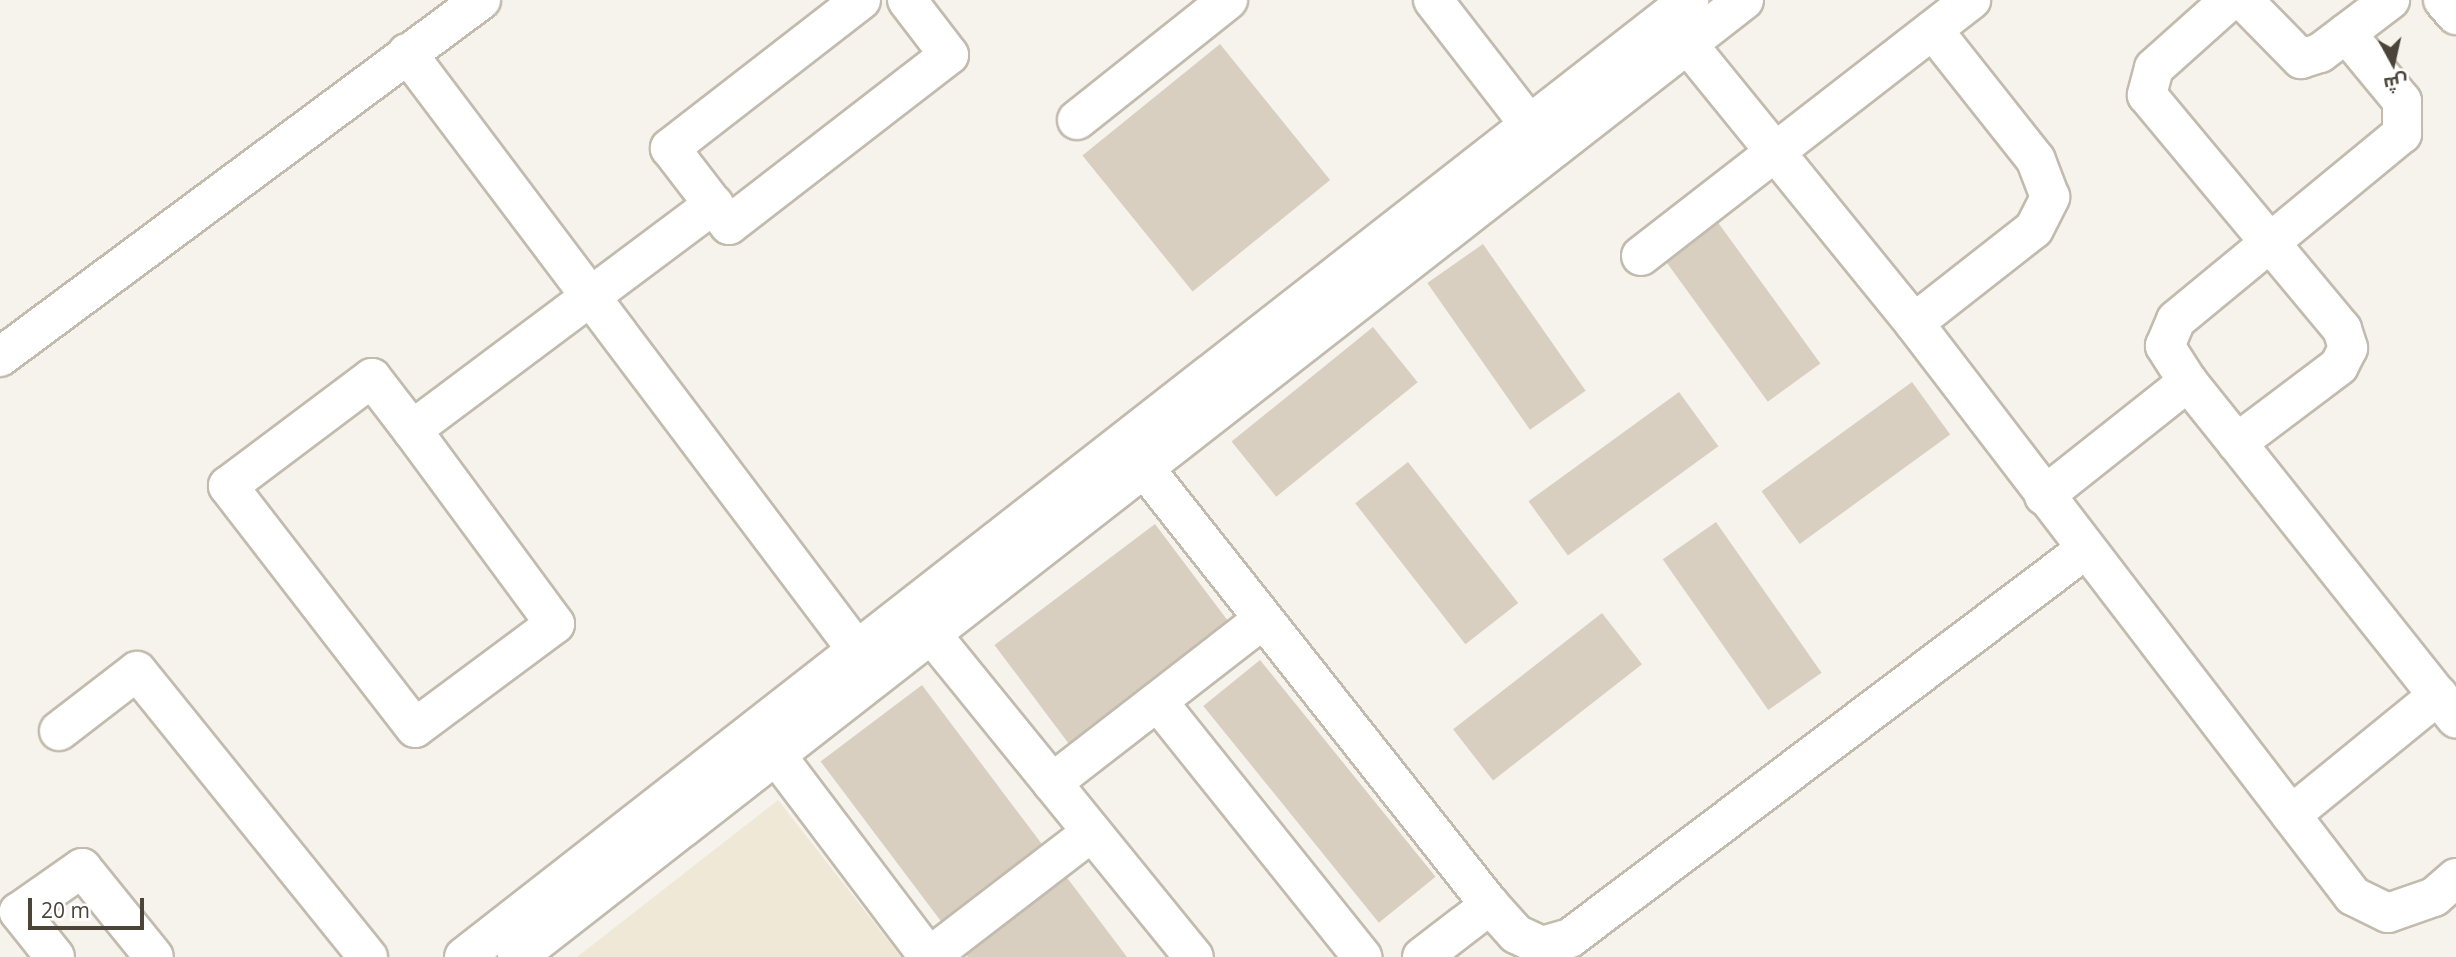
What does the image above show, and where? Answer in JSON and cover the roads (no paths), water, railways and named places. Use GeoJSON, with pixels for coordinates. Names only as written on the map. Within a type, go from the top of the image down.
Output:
{"type":"FeatureCollection","features":[{"type":"Feature","properties":{"kind":"street"},"geometry":{"type":"LineString","coordinates":[[0,357],[481,0]]}},
{"type":"Feature","properties":{"kind":"street"},"geometry":{"type":"LineString","coordinates":[[861,0],[670,148],[729,225],[949,55],[907,0]]}},
{"type":"Feature","properties":{"kind":"street"},"geometry":{"type":"LineString","coordinates":[[1077,120],[1228,0]]}},
{"type":"Feature","properties":{"kind":"street"},"geometry":{"type":"LineString","coordinates":[[517,957],[776,755],[866,662],[1121,438],[1528,123],[1681,21],[1744,0]]}},
{"type":"Feature","properties":{"kind":"street"},"geometry":{"type":"LineString","coordinates":[[1641,256],[1971,0]]}},
{"type":"Feature","properties":{"kind":"street"},"geometry":{"type":"LineString","coordinates":[[2230,0],[2154,68],[2147,95],[2342,329],[2348,348],[2339,366],[2237,443]]}},
{"type":"Feature","properties":{"kind":"street"},"geometry":{"type":"LineString","coordinates":[[2243,0],[2301,59],[2346,33],[2390,0]]}},
{"type":"Feature","properties":{"kind":"street"},"geometry":{"type":"LineString","coordinates":[[2443,0],[2456,16]]}},
{"type":"Feature","properties":{"kind":"street"},"geometry":{"type":"LineString","coordinates":[[1442,3],[1528,123]]}},
{"type":"Feature","properties":{"kind":"street"},"geometry":{"type":"LineString","coordinates":[[1681,21],[1777,150],[1914,323],[2291,815],[2369,907],[2388,913],[2411,908],[2456,878]]}},
{"type":"Feature","properties":{"kind":"street"},"geometry":{"type":"LineString","coordinates":[[464,957],[866,662],[932,635],[1146,469],[1681,21]]}},
{"type":"Feature","properties":{"kind":"street"},"geometry":{"type":"LineString","coordinates":[[1914,323],[2034,229],[2050,197],[2036,160],[1933,30]]}},
{"type":"Feature","properties":{"kind":"street"},"geometry":{"type":"LineString","coordinates":[[2291,815],[2447,707],[2188,382],[2165,346],[2169,327],[2395,142],[2407,124],[2402,101],[2346,33]]}},
{"type":"Feature","properties":{"kind":"street"},"geometry":{"type":"LineString","coordinates":[[407,53],[866,662]]}},
{"type":"Feature","properties":{"kind":"street"},"geometry":{"type":"LineString","coordinates":[[412,430],[714,204]]}},
{"type":"Feature","properties":{"kind":"street"},"geometry":{"type":"LineString","coordinates":[[372,378],[412,430],[555,624],[415,728],[228,486],[372,378]]}},
{"type":"Feature","properties":{"kind":"street"},"geometry":{"type":"LineString","coordinates":[[2044,496],[2188,382]]}},
{"type":"Feature","properties":{"kind":"street"},"geometry":{"type":"LineString","coordinates":[[1121,438],[1262,620],[1490,905],[1527,942],[1549,945],[1580,948],[2086,549]]}},
{"type":"Feature","properties":{"kind":"street"},"geometry":{"type":"LineString","coordinates":[[1052,783],[1262,620]]}},
{"type":"Feature","properties":{"kind":"street"},"geometry":{"type":"LineString","coordinates":[[932,635],[1194,957]]}},
{"type":"Feature","properties":{"kind":"street"},"geometry":{"type":"LineString","coordinates":[[59,731],[136,671],[368,957]]}},
{"type":"Feature","properties":{"kind":"street"},"geometry":{"type":"LineString","coordinates":[[1158,702],[1362,957]]}},
{"type":"Feature","properties":{"kind":"street"},"geometry":{"type":"LineString","coordinates":[[776,755],[929,957],[1092,832]]}},
{"type":"Feature","properties":{"kind":"street"},"geometry":{"type":"LineString","coordinates":[[55,957],[9,900],[82,868],[154,957]]}},
{"type":"Feature","properties":{"kind":"street"},"geometry":{"type":"LineString","coordinates":[[1422,957],[1490,905]]}}]}
